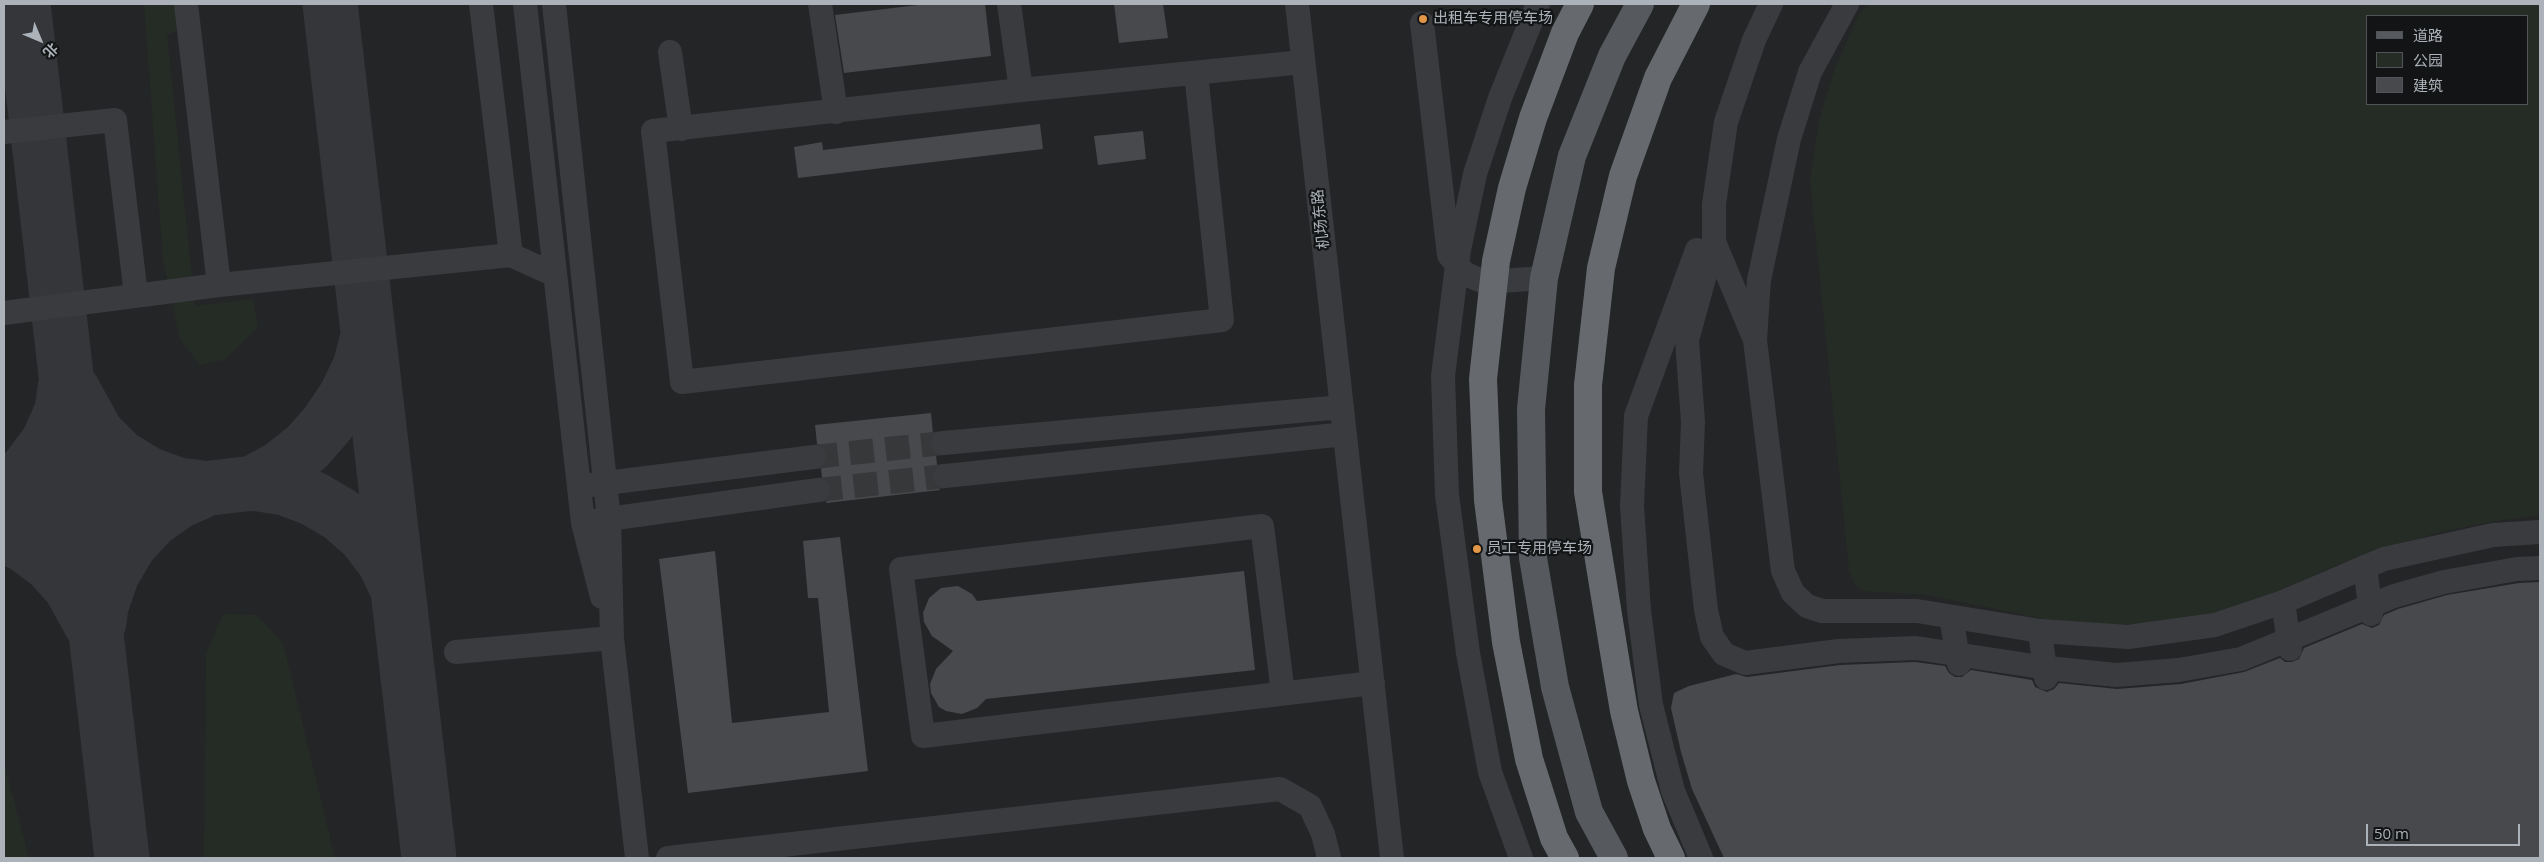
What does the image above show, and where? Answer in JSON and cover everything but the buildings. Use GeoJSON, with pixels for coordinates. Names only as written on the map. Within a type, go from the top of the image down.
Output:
{"type":"FeatureCollection","features":[{"type":"Feature","properties":{"kind":"highway"},"geometry":{"type":"LineString","coordinates":[[1565,858],[1554,838],[1529,759],[1506,642],[1488,500],[1483,379],[1496,261],[1512,188],[1533,118],[1565,33],[1580,4]]}},
{"type":"Feature","properties":{"kind":"highway"},"geometry":{"type":"LineString","coordinates":[[1671,858],[1658,829],[1642,780],[1621,693],[1588,492],[1588,385],[1601,268],[1623,176],[1658,78],[1696,4]]}},
{"type":"Feature","properties":{"kind":"main road"},"geometry":{"type":"LineString","coordinates":[[1614,858],[1589,812],[1555,687],[1533,558],[1531,409],[1544,278],[1572,156],[1612,56],[1640,4]]}},
{"type":"Feature","properties":{"kind":"street"},"geometry":{"type":"LineString","coordinates":[[186,4],[219,285]]}},
{"type":"Feature","properties":{"kind":"street"},"geometry":{"type":"LineString","coordinates":[[481,4],[511,255]]}},
{"type":"Feature","properties":{"kind":"street"},"geometry":{"type":"LineString","coordinates":[[525,4],[583,522],[612,638]]}},
{"type":"Feature","properties":{"kind":"street"},"geometry":{"type":"LineString","coordinates":[[554,4],[609,519],[612,638],[637,858]]}},
{"type":"Feature","properties":{"kind":"street"},"geometry":{"type":"LineString","coordinates":[[820,4],[836,112]]}},
{"type":"Feature","properties":{"kind":"street"},"geometry":{"type":"LineString","coordinates":[[1009,4],[1021,90]]}},
{"type":"Feature","properties":{"kind":"street","name":"机场东路"},"geometry":{"type":"LineString","coordinates":[[1297,4],[1392,858]]}},
{"type":"Feature","properties":{"kind":"street"},"geometry":{"type":"LineString","coordinates":[[1521,858],[1490,772],[1468,653],[1447,494],[1444,376],[1459,250],[1475,174],[1500,98],[1538,4]]}},
{"type":"Feature","properties":{"kind":"street"},"geometry":{"type":"LineString","coordinates":[[1771,4],[1754,40],[1726,122],[1714,204],[1714,242],[1687,340],[1693,422],[1691,473],[1706,610],[1712,637],[1724,654],[1745,664],[1839,651],[1916,648],[2047,668],[2116,675],[2179,670],[2241,659],[2394,596],[2444,582],[2517,569],[2540,568]]}},
{"type":"Feature","properties":{"kind":"street"},"geometry":{"type":"LineString","coordinates":[[1847,4],[1810,72],[1789,139],[1759,280],[1755,340],[1783,571],[1793,593],[1807,606],[1822,611],[1917,611],[2040,631],[2128,637],[2215,625],[2283,602],[2384,559],[2494,536],[2540,532]]}},
{"type":"Feature","properties":{"kind":"street"},"geometry":{"type":"LineString","coordinates":[[1422,23],[1450,255],[1483,293],[1544,278]]}},
{"type":"Feature","properties":{"kind":"street"},"geometry":{"type":"LineString","coordinates":[[670,52],[681,128]]}},
{"type":"Feature","properties":{"kind":"street"},"geometry":{"type":"LineString","coordinates":[[1196,73],[1222,320],[682,382],[653,131],[1021,90],[1303,62]]}},
{"type":"Feature","properties":{"kind":"street"},"geometry":{"type":"LineString","coordinates":[[4,132],[115,120],[136,295]]}},
{"type":"Feature","properties":{"kind":"street"},"geometry":{"type":"LineString","coordinates":[[1700,858],[1673,791],[1651,705],[1638,610],[1632,506],[1636,416],[1714,204]]}},
{"type":"Feature","properties":{"kind":"street"},"geometry":{"type":"LineString","coordinates":[[1714,242],[1755,340]]}},
{"type":"Feature","properties":{"kind":"street"},"geometry":{"type":"LineString","coordinates":[[4,313],[219,285],[511,255],[555,275]]}},
{"type":"Feature","properties":{"kind":"street"},"geometry":{"type":"LineString","coordinates":[[943,443],[1342,407]]}},
{"type":"Feature","properties":{"kind":"street"},"geometry":{"type":"LineString","coordinates":[[945,476],[1345,434]]}},
{"type":"Feature","properties":{"kind":"street"},"geometry":{"type":"LineString","coordinates":[[579,486],[814,457]]}},
{"type":"Feature","properties":{"kind":"street"},"geometry":{"type":"LineString","coordinates":[[583,522],[818,490]]}},
{"type":"Feature","properties":{"kind":"street"},"geometry":{"type":"LineString","coordinates":[[1283,694],[1262,526],[902,569],[924,736],[1283,694],[1373,683]]}},
{"type":"Feature","properties":{"kind":"street"},"geometry":{"type":"LineString","coordinates":[[2365,567],[2371,614]]}},
{"type":"Feature","properties":{"kind":"street"},"geometry":{"type":"LineString","coordinates":[[2283,602],[2290,648]]}},
{"type":"Feature","properties":{"kind":"street"},"geometry":{"type":"LineString","coordinates":[[1951,617],[1959,664]]}},
{"type":"Feature","properties":{"kind":"street"},"geometry":{"type":"LineString","coordinates":[[2040,631],[2046,678]]}},
{"type":"Feature","properties":{"kind":"street"},"geometry":{"type":"LineString","coordinates":[[456,652],[612,638]]}},
{"type":"Feature","properties":{"kind":"street"},"geometry":{"type":"LineString","coordinates":[[668,858],[1280,789],[1310,806],[1323,834],[1329,858]]}},
{"type":"Feature","properties":{"kind":"shaded area"},"geometry":{"type":"Polygon","coordinates":[[[4,4],[2540,4],[2540,858],[4,858],[4,4]]]}},
{"type":"Feature","properties":{"kind":"green space"},"geometry":{"type":"Polygon","coordinates":[[[144,4],[179,4],[182,28],[167,35],[195,306],[253,299],[258,328],[224,360],[200,365],[180,340],[163,260],[144,4]]]}},
{"type":"Feature","properties":{"kind":"green space"},"geometry":{"type":"Polygon","coordinates":[[[1867,4],[2540,4],[2540,515],[2440,532],[2338,565],[2262,598],[2219,613],[2172,620],[2117,625],[2058,622],[1928,595],[1863,591],[1855,585],[1849,571],[1810,181],[1819,120],[1835,68],[1858,16],[1867,4]]]}},
{"type":"Feature","properties":{"kind":"green space"},"geometry":{"type":"Polygon","coordinates":[[[223,614],[257,615],[283,643],[335,858],[204,858],[206,653],[223,614]]]}},
{"type":"Feature","properties":{"kind":"green space"},"geometry":{"type":"Polygon","coordinates":[[[4,763],[29,858],[4,858],[4,763]]]}},
{"type":"Feature","properties":{"kind":"taxiway"},"geometry":{"type":"LineString","coordinates":[[23,4],[122,858]]}},
{"type":"Feature","properties":{"kind":"taxiway"},"geometry":{"type":"LineString","coordinates":[[330,4],[429,858]]}},
{"type":"Feature","properties":{"kind":"taxiway"},"geometry":{"type":"LineString","coordinates":[[253,483],[282,467],[307,447],[328,423],[346,396],[360,367],[367,340]]}},
{"type":"Feature","properties":{"kind":"taxiway"},"geometry":{"type":"LineString","coordinates":[[4,492],[28,469],[48,442],[62,411],[65,388]]}},
{"type":"Feature","properties":{"kind":"taxiway"},"geometry":{"type":"LineString","coordinates":[[72,389],[97,434],[120,457],[148,474],[178,485],[196,487]]}},
{"type":"Feature","properties":{"kind":"taxiway"},"geometry":{"type":"LineString","coordinates":[[4,513],[253,483],[285,488],[314,499],[341,515],[365,536],[384,561],[395,584]]}},
{"type":"Feature","properties":{"kind":"taxiway"},"geometry":{"type":"LineString","coordinates":[[99,622],[101,606],[112,574],[129,545],[152,520],[179,501],[198,493]]}},
{"type":"Feature","properties":{"kind":"taxiway"},"geometry":{"type":"LineString","coordinates":[[4,535],[26,546],[50,564],[70,586],[91,624]]}},
{"type":"Feature","properties":{"kind":"tunnel"},"geometry":{"type":"LineString","coordinates":[[814,457],[943,443]]}},
{"type":"Feature","properties":{"kind":"tunnel"},"geometry":{"type":"LineString","coordinates":[[818,490],[945,476]]}},
{"type":"Feature","properties":{"kind":"place","name":"出租车专用停车场"},"geometry":{"type":"Point","coordinates":[1423,19]}},
{"type":"Feature","properties":{"kind":"place","name":"员工专用停车场"},"geometry":{"type":"Point","coordinates":[1477,549]}}]}
